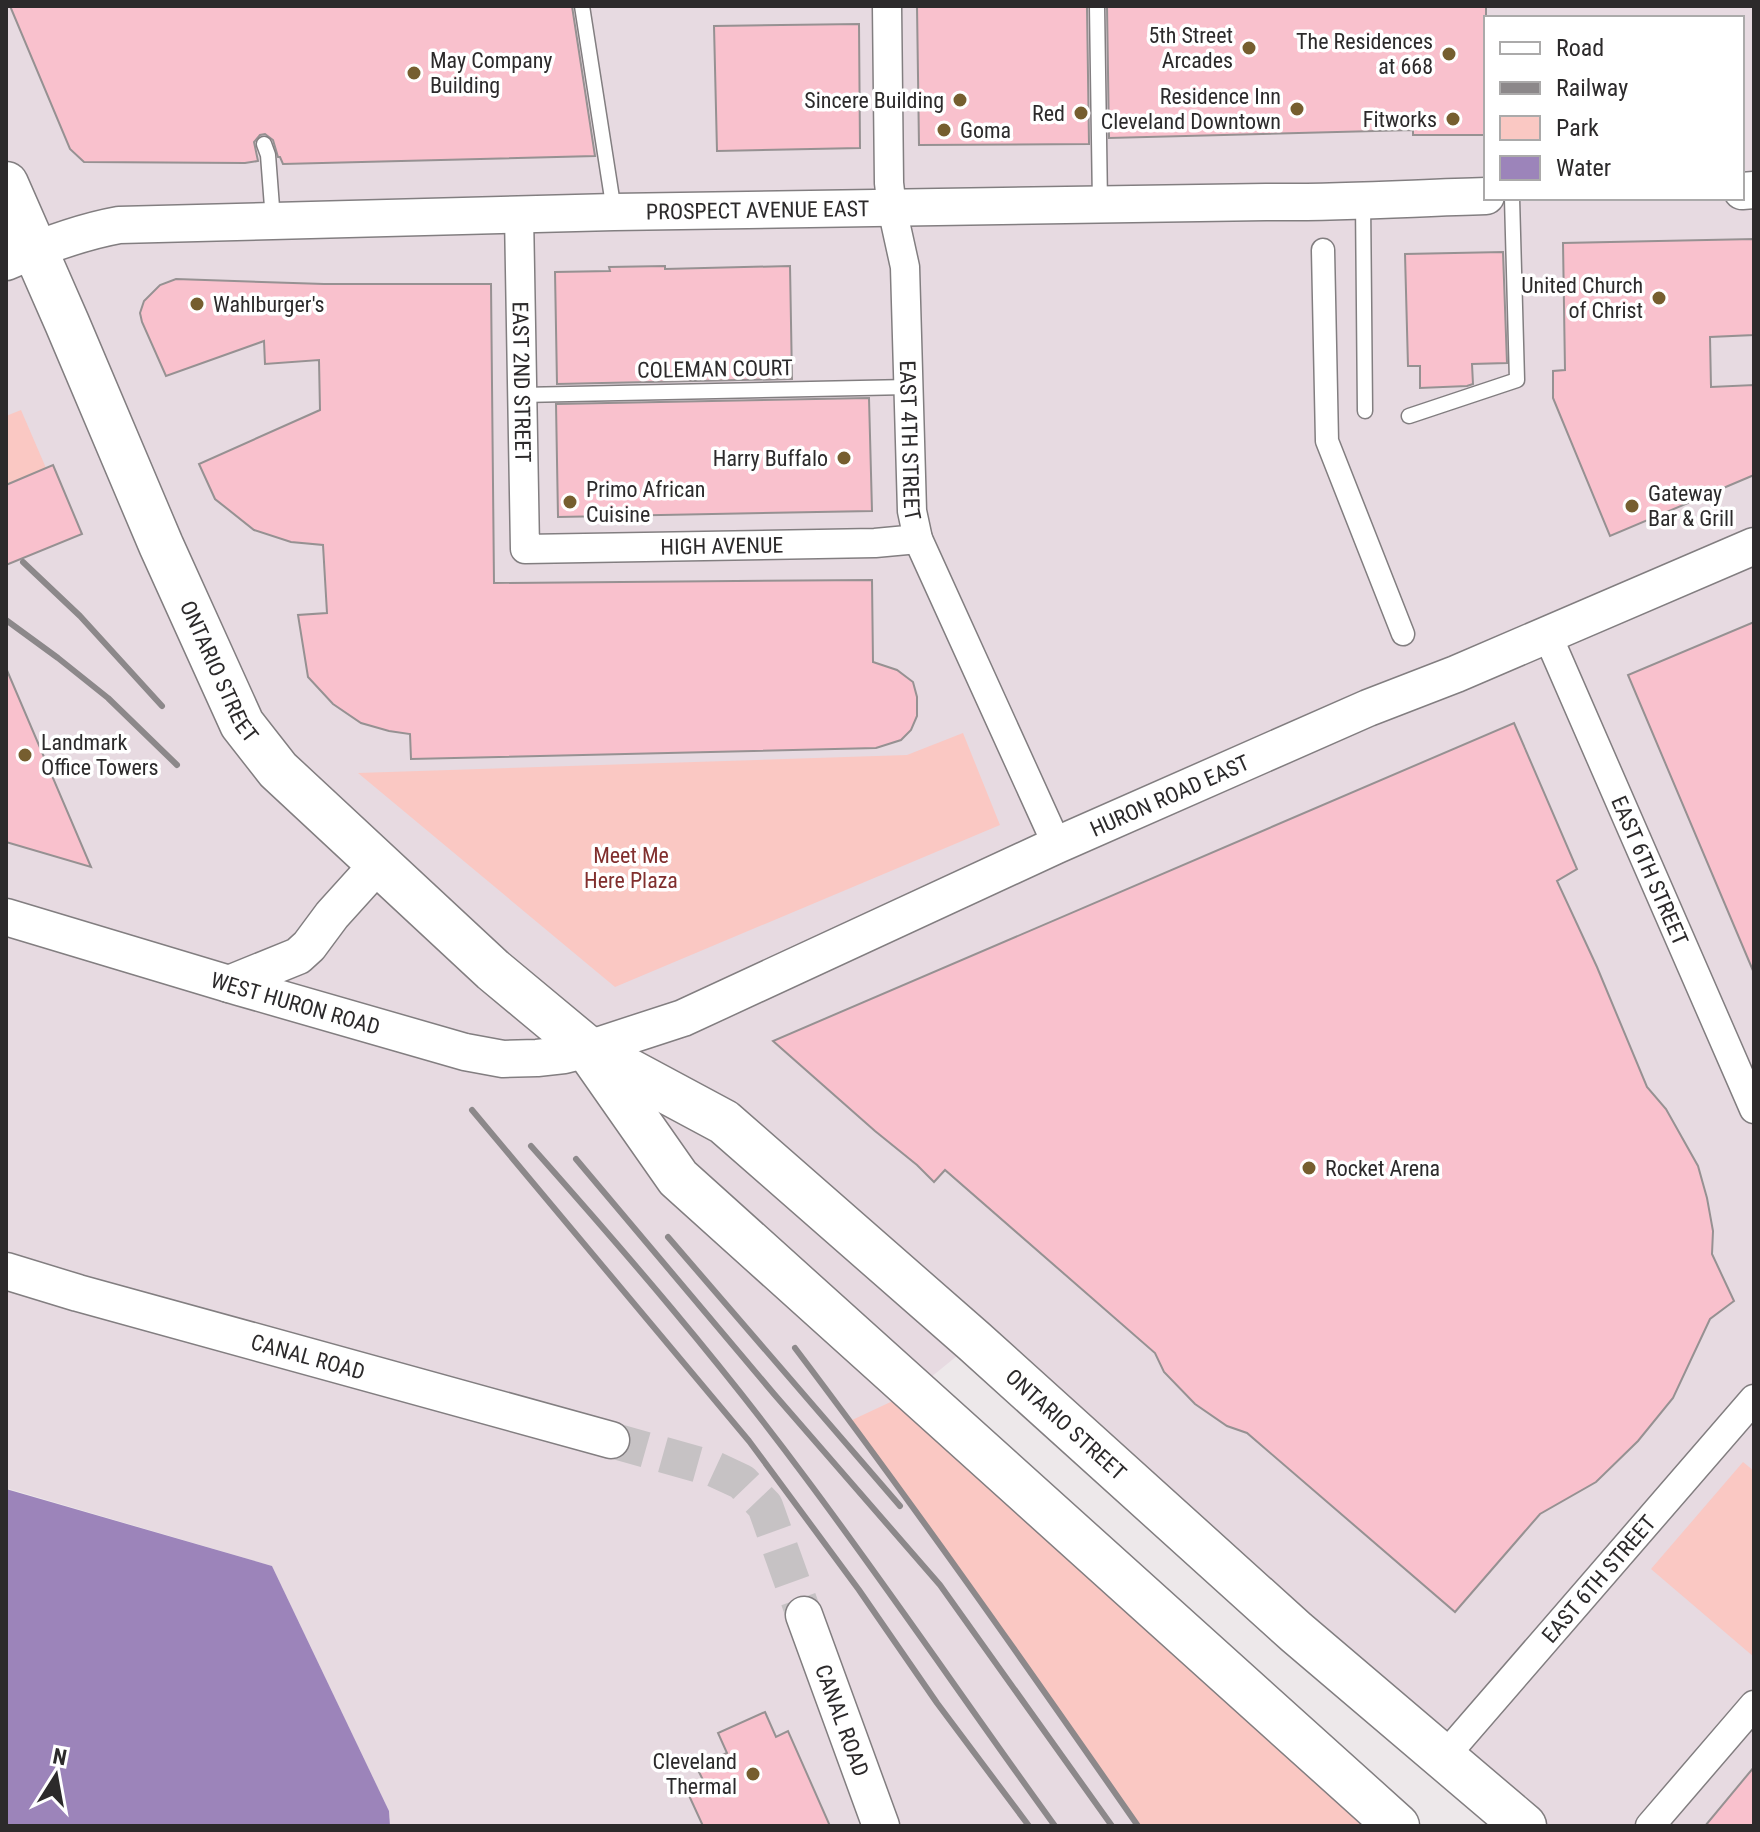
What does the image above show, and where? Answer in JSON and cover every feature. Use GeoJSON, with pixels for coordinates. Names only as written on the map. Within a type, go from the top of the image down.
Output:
{"type":"FeatureCollection","features":[{"type":"Feature","properties":{"kind":"main road","name":"ONTARIO STREET"},"geometry":{"type":"LineString","coordinates":[[6,184],[20,256],[161,545],[242,724],[278,770],[493,970],[588,1049],[724,1122],[974,1341],[1296,1632],[1524,1826]]}},
{"type":"Feature","properties":{"kind":"main road","name":"ONTARIO STREET"},"geometry":{"type":"LineString","coordinates":[[588,1049],[678,1178],[1397,1826]]}},
{"type":"Feature","properties":{"kind":"street","name":"EAST 4TH STREET"},"geometry":{"type":"LineString","coordinates":[[887,6],[889,183],[905,267],[912,511],[918,539],[1057,845]]}},
{"type":"Feature","properties":{"kind":"street","name":"PROSPECT AVENUE EAST"},"geometry":{"type":"LineString","coordinates":[[20,256],[84,233],[119,225],[614,212],[1327,203],[1363,199],[1484,196]]}},
{"type":"Feature","properties":{"kind":"street","name":"EAST 2ND STREET"},"geometry":{"type":"LineString","coordinates":[[519,214],[525,549]]}},
{"type":"Feature","properties":{"kind":"street"},"geometry":{"type":"LineString","coordinates":[[1323,250],[1327,441],[1403,634]]}},
{"type":"Feature","properties":{"kind":"street","name":"HIGH AVENUE"},"geometry":{"type":"LineString","coordinates":[[525,549],[875,543],[918,539]]}},
{"type":"Feature","properties":{"kind":"street","name":"HURON ROAD EAST"},"geometry":{"type":"LineString","coordinates":[[588,1049],[683,1018],[1057,845],[1368,708],[1456,674],[1754,546]]}},
{"type":"Feature","properties":{"kind":"street","name":"EAST 6TH STREET"},"geometry":{"type":"LineString","coordinates":[[1547,634],[1754,1109]]}},
{"type":"Feature","properties":{"kind":"street"},"geometry":{"type":"LineString","coordinates":[[229,984],[298,956],[379,863]]}},
{"type":"Feature","properties":{"kind":"street","name":"WEST HURON ROAD"},"geometry":{"type":"LineString","coordinates":[[6,917],[483,1056],[537,1058],[588,1049]]}},
{"type":"Feature","properties":{"kind":"street","name":"CANAL ROAD"},"geometry":{"type":"LineString","coordinates":[[6,1271],[611,1440]]}},
{"type":"Feature","properties":{"kind":"street","name":"EAST 6TH STREET"},"geometry":{"type":"LineString","coordinates":[[1444,1757],[1754,1399]]}},
{"type":"Feature","properties":{"kind":"street","name":"CANAL ROAD"},"geometry":{"type":"LineString","coordinates":[[804,1615],[881,1826]]}},
{"type":"Feature","properties":{"kind":"street"},"geometry":{"type":"LineString","coordinates":[[1650,1826],[1754,1705]]}},
{"type":"Feature","properties":{"kind":"lane"},"geometry":{"type":"LineString","coordinates":[[582,6],[614,212]]}},
{"type":"Feature","properties":{"kind":"lane"},"geometry":{"type":"LineString","coordinates":[[1097,6],[1100,204]]}},
{"type":"Feature","properties":{"kind":"lane"},"geometry":{"type":"LineString","coordinates":[[264,144],[268,155],[273,221]]}},
{"type":"Feature","properties":{"kind":"lane"},"geometry":{"type":"LineString","coordinates":[[1363,199],[1365,411]]}},
{"type":"Feature","properties":{"kind":"lane"},"geometry":{"type":"LineString","coordinates":[[1409,416],[1517,380],[1512,200]]}},
{"type":"Feature","properties":{"kind":"lane","name":"COLEMAN COURT"},"geometry":{"type":"LineString","coordinates":[[521,395],[909,387]]}},
{"type":"Feature","properties":{"kind":"shaded area"},"geometry":{"type":"Polygon","coordinates":[[[6,6],[1754,6],[1754,1826],[1524,1826],[974,1342],[914,1391],[853,1424],[1137,1826],[390,1826],[389,1811],[272,1566],[6,1488],[6,6]]]}},
{"type":"Feature","properties":{"kind":"green space"},"geometry":{"type":"Polygon","coordinates":[[[21,410],[46,468],[6,485],[6,416],[21,410]]]}},
{"type":"Feature","properties":{"kind":"green space","name":"Meet Me Here Plaza"},"geometry":{"type":"Polygon","coordinates":[[[963,733],[1000,825],[615,987],[358,773],[907,755],[963,733]]]}},
{"type":"Feature","properties":{"kind":"green space"},"geometry":{"type":"Polygon","coordinates":[[[914,1391],[1397,1826],[1137,1826],[850,1421],[914,1391]]]}},
{"type":"Feature","properties":{"kind":"green space"},"geometry":{"type":"Polygon","coordinates":[[[1743,1462],[1754,1471],[1754,1657],[1651,1569],[1743,1462]]]}},
{"type":"Feature","properties":{"kind":"water"},"geometry":{"type":"Polygon","coordinates":[[[6,1489],[272,1566],[389,1811],[390,1826],[6,1826],[6,1489]]]}},
{"type":"Feature","properties":{"kind":"building","name":"May Company Building"},"geometry":{"type":"Polygon","coordinates":[[[10,6],[572,6],[595,156],[283,164],[273,140],[265,134],[254,142],[258,161],[84,162],[70,149],[10,6]]]}},
{"type":"Feature","properties":{"kind":"building"},"geometry":{"type":"Polygon","coordinates":[[[917,6],[1087,7],[1089,144],[919,145],[917,6]]]}},
{"type":"Feature","properties":{"kind":"building","name":"5th Street Arcades"},"geometry":{"type":"Polygon","coordinates":[[[1107,6],[1486,6],[1484,135],[1413,135],[1413,130],[1109,138],[1107,6]]]}},
{"type":"Feature","properties":{"kind":"building"},"geometry":{"type":"Polygon","coordinates":[[[859,24],[860,148],[717,151],[714,26],[859,24]]]}},
{"type":"Feature","properties":{"kind":"building"},"geometry":{"type":"Polygon","coordinates":[[[1754,239],[1754,335],[1710,337],[1711,387],[1754,385],[1754,475],[1610,536],[1553,398],[1553,371],[1565,370],[1563,243],[1754,239]]]}},
{"type":"Feature","properties":{"kind":"building"},"geometry":{"type":"Polygon","coordinates":[[[1503,252],[1507,363],[1472,364],[1473,384],[1467,386],[1420,388],[1420,366],[1408,366],[1405,254],[1503,252]]]}},
{"type":"Feature","properties":{"kind":"building"},"geometry":{"type":"Polygon","coordinates":[[[665,266],[665,269],[790,266],[792,379],[557,384],[555,272],[665,266]]]}},
{"type":"Feature","properties":{"kind":"building"},"geometry":{"type":"Polygon","coordinates":[[[176,279],[324,284],[491,284],[494,583],[872,580],[873,662],[897,670],[913,682],[917,716],[911,730],[901,740],[876,748],[411,759],[410,734],[361,723],[333,704],[308,677],[298,615],[327,613],[323,545],[291,542],[254,530],[215,499],[199,464],[320,410],[319,360],[265,364],[264,341],[166,376],[140,313],[144,301],[160,285],[176,279]]]}},
{"type":"Feature","properties":{"kind":"building"},"geometry":{"type":"Polygon","coordinates":[[[869,398],[872,511],[558,517],[556,404],[869,398]]]}},
{"type":"Feature","properties":{"kind":"building"},"geometry":{"type":"Polygon","coordinates":[[[53,465],[82,534],[6,565],[6,485],[53,465]]]}},
{"type":"Feature","properties":{"kind":"building"},"geometry":{"type":"Polygon","coordinates":[[[1754,622],[1754,973],[1628,675],[1754,622]]]}},
{"type":"Feature","properties":{"kind":"building","name":"Landmark Office Towers"},"geometry":{"type":"Polygon","coordinates":[[[6,668],[91,867],[6,842],[6,668]]]}},
{"type":"Feature","properties":{"kind":"building","name":"Rocket Arena"},"geometry":{"type":"Polygon","coordinates":[[[1514,723],[1577,869],[1557,881],[1647,1087],[1666,1109],[1698,1166],[1713,1231],[1712,1254],[1734,1301],[1710,1319],[1673,1398],[1638,1441],[1596,1482],[1540,1514],[1455,1612],[1247,1433],[1227,1426],[1195,1404],[1164,1372],[1155,1353],[945,1170],[934,1182],[773,1041],[1514,723]]]}},
{"type":"Feature","properties":{"kind":"building","name":"Cleveland Thermal"},"geometry":{"type":"Polygon","coordinates":[[[765,1712],[776,1737],[788,1731],[830,1826],[703,1826],[686,1789],[704,1782],[696,1766],[727,1753],[718,1733],[765,1712]]]}},
{"type":"Feature","properties":{"kind":"building"},"geometry":{"type":"Polygon","coordinates":[[[1754,1767],[1754,1826],[1705,1826],[1754,1767]]]}},
{"type":"Feature","properties":{"kind":"tunnel"},"geometry":{"type":"LineString","coordinates":[[611,1440],[714,1469],[742,1482],[765,1506],[804,1615]]}},
{"type":"Feature","properties":{"kind":"railway"},"geometry":{"type":"LineString","coordinates":[[23,562],[80,616],[162,706]]}},
{"type":"Feature","properties":{"kind":"railway"},"geometry":{"type":"LineString","coordinates":[[6,620],[108,698],[177,765]]}},
{"type":"Feature","properties":{"kind":"railway"},"geometry":{"type":"LineString","coordinates":[[472,1110],[749,1441],[1029,1826]]}},
{"type":"Feature","properties":{"kind":"railway"},"geometry":{"type":"LineString","coordinates":[[531,1146],[672,1308],[773,1434],[1055,1826]]}},
{"type":"Feature","properties":{"kind":"railway"},"geometry":{"type":"LineString","coordinates":[[576,1159],[940,1585],[1112,1826]]}},
{"type":"Feature","properties":{"kind":"railway"},"geometry":{"type":"LineString","coordinates":[[668,1237],[900,1506]]}},
{"type":"Feature","properties":{"kind":"railway"},"geometry":{"type":"LineString","coordinates":[[795,1348],[969,1585],[1138,1826]]}},
{"type":"Feature","properties":{"kind":"place","name":"5th Street Arcades"},"geometry":{"type":"Point","coordinates":[1249,48]}},
{"type":"Feature","properties":{"kind":"place","name":"The Residences at 668"},"geometry":{"type":"Point","coordinates":[1449,54]}},
{"type":"Feature","properties":{"kind":"place","name":"May Company Building"},"geometry":{"type":"Point","coordinates":[414,73]}},
{"type":"Feature","properties":{"kind":"place","name":"Sincere Building"},"geometry":{"type":"Point","coordinates":[960,100]}},
{"type":"Feature","properties":{"kind":"place","name":"Residence Inn Cleveland Downtown"},"geometry":{"type":"Point","coordinates":[1297,109]}},
{"type":"Feature","properties":{"kind":"place","name":"Red"},"geometry":{"type":"Point","coordinates":[1081,113]}},
{"type":"Feature","properties":{"kind":"place","name":"Fitworks"},"geometry":{"type":"Point","coordinates":[1453,119]}},
{"type":"Feature","properties":{"kind":"place","name":"Goma"},"geometry":{"type":"Point","coordinates":[944,130]}},
{"type":"Feature","properties":{"kind":"place","name":"United Church of Christ"},"geometry":{"type":"Point","coordinates":[1659,298]}},
{"type":"Feature","properties":{"kind":"place","name":"Wahlburger's"},"geometry":{"type":"Point","coordinates":[197,304]}},
{"type":"Feature","properties":{"kind":"place","name":"Harry Buffalo"},"geometry":{"type":"Point","coordinates":[844,458]}},
{"type":"Feature","properties":{"kind":"place","name":"Primo African Cuisine"},"geometry":{"type":"Point","coordinates":[570,502]}},
{"type":"Feature","properties":{"kind":"place","name":"Gateway Bar & Grill"},"geometry":{"type":"Point","coordinates":[1632,506]}},
{"type":"Feature","properties":{"kind":"place","name":"Landmark Office Towers"},"geometry":{"type":"Point","coordinates":[25,755]}},
{"type":"Feature","properties":{"kind":"place","name":"Rocket Arena"},"geometry":{"type":"Point","coordinates":[1309,1168]}},
{"type":"Feature","properties":{"kind":"place","name":"Cleveland Thermal"},"geometry":{"type":"Point","coordinates":[753,1774]}}]}
